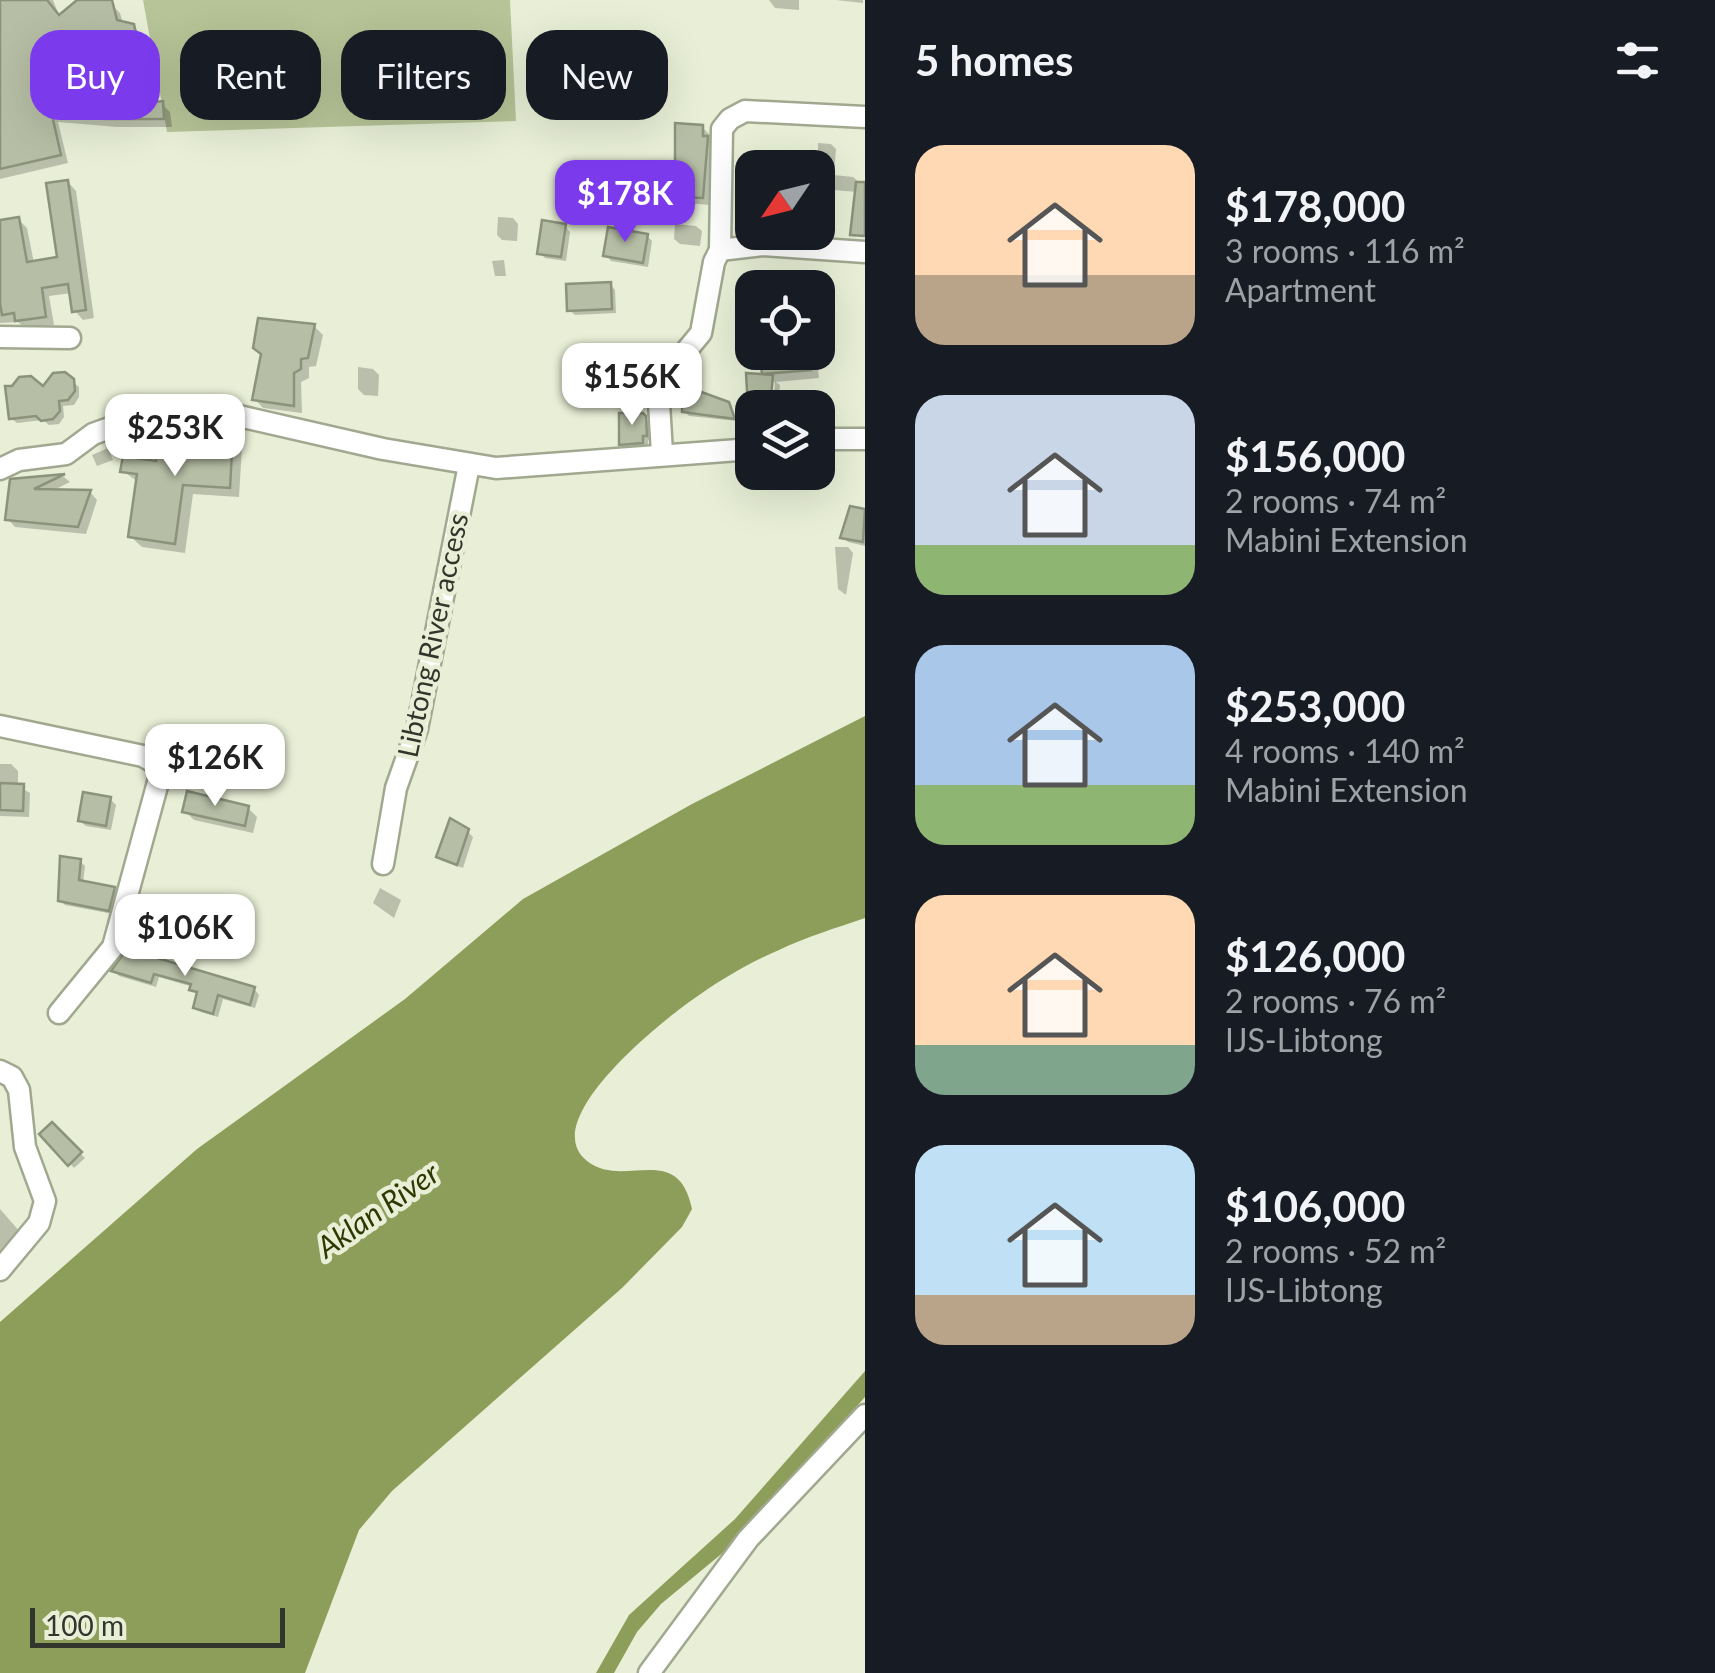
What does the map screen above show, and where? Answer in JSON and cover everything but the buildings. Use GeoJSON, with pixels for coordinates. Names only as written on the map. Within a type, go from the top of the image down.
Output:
{"type":"FeatureCollection","features":[{"type":"Feature","properties":{"kind":"street"},"geometry":{"type":"LineString","coordinates":[[662,453],[660,403],[682,356],[701,333],[714,262],[720,250],[722,129],[745,111],[865,116]]}},
{"type":"Feature","properties":{"kind":"street"},"geometry":{"type":"LineString","coordinates":[[720,250],[762,245],[865,252]]}},
{"type":"Feature","properties":{"kind":"street"},"geometry":{"type":"LineString","coordinates":[[0,337],[70,338]]}},
{"type":"Feature","properties":{"kind":"street"},"geometry":{"type":"LineString","coordinates":[[0,469],[19,460],[66,454],[93,434],[128,421],[217,410],[469,465],[530,467],[735,450]]}},
{"type":"Feature","properties":{"kind":"street"},"geometry":{"type":"LineString","coordinates":[[835,438],[865,439]]}},
{"type":"Feature","properties":{"kind":"street","name":"Libtong River access"},"geometry":{"type":"LineString","coordinates":[[384,864],[396,788],[418,730],[469,465]]}},
{"type":"Feature","properties":{"kind":"street"},"geometry":{"type":"LineString","coordinates":[[0,726],[143,756],[155,764],[160,775],[113,947],[58,1013]]}},
{"type":"Feature","properties":{"kind":"street"},"geometry":{"type":"LineString","coordinates":[[0,1071],[12,1077],[19,1090],[26,1147],[45,1201],[39,1223],[0,1270]]}},
{"type":"Feature","properties":{"kind":"street"},"geometry":{"type":"LineString","coordinates":[[648,1673],[748,1539],[865,1415]]}},
{"type":"Feature","properties":{"kind":"shaded area"},"geometry":{"type":"Polygon","coordinates":[[[143,0],[510,0],[516,121],[167,132],[160,94],[160,30],[148,30],[143,0]]]}},
{"type":"Feature","properties":{"kind":"water","name":"Aklan River"},"geometry":{"type":"Polygon","coordinates":[[[865,716],[865,918],[789,945],[712,986],[632,1050],[590,1098],[578,1122],[576,1144],[587,1161],[601,1169],[662,1171],[675,1176],[685,1188],[692,1209],[682,1227],[622,1288],[392,1491],[359,1530],[305,1673],[0,1673],[0,1322],[197,1149],[405,999],[523,899],[692,804],[865,716]]]}},
{"type":"Feature","properties":{"kind":"water"},"geometry":{"type":"Polygon","coordinates":[[[865,1371],[865,1397],[743,1536],[661,1604],[637,1632],[614,1673],[596,1673],[629,1615],[735,1519],[865,1371]]]}}]}
